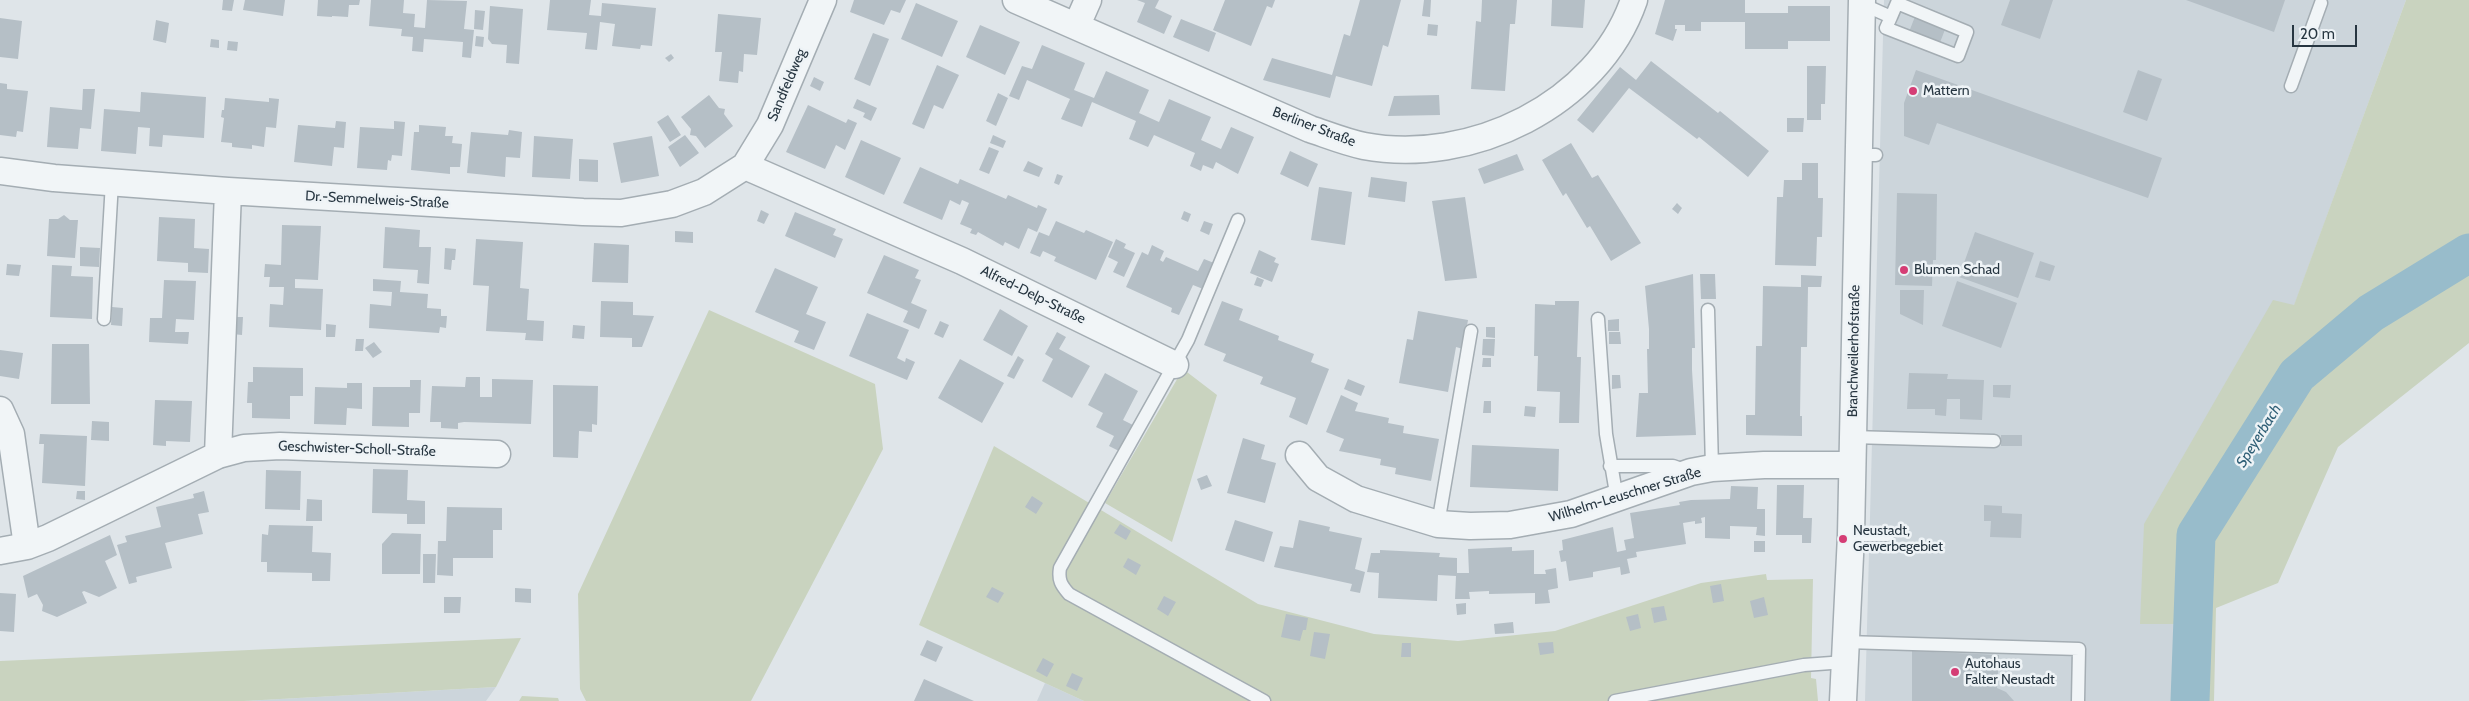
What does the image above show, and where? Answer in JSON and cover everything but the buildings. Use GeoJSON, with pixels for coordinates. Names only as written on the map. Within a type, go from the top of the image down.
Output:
{"type":"FeatureCollection","features":[{"type":"Feature","properties":{"kind":"street","name":"Sandfeldweg"},"geometry":{"type":"LineString","coordinates":[[745,166],[770,125],[824,0]]}},
{"type":"Feature","properties":{"kind":"street","name":"Berliner Straße"},"geometry":{"type":"LineString","coordinates":[[1016,0],[1340,140],[1366,146],[1425,148],[1452,146],[1479,139],[1507,129],[1549,106],[1589,72],[1606,51],[1634,0]]}},
{"type":"Feature","properties":{"kind":"street"},"geometry":{"type":"LineString","coordinates":[[1077,26],[1088,0]]}},
{"type":"Feature","properties":{"kind":"street","name":"Branchweilerhofstraße"},"geometry":{"type":"LineString","coordinates":[[1843,701],[1851,534],[1852,437],[1867,155],[1862,2]]}},
{"type":"Feature","properties":{"kind":"street","name":"Dr.-Semmelweis-Straße"},"geometry":{"type":"LineString","coordinates":[[0,171],[228,191],[621,213],[672,204],[704,192],[745,166]]}},
{"type":"Feature","properties":{"kind":"street","name":"Alfred-Delp-Straße"},"geometry":{"type":"LineString","coordinates":[[745,166],[962,261],[1175,364]]}},
{"type":"Feature","properties":{"kind":"street"},"geometry":{"type":"LineString","coordinates":[[218,455],[228,191]]}},
{"type":"Feature","properties":{"kind":"street"},"geometry":{"type":"LineString","coordinates":[[0,410],[11,434],[27,546]]}},
{"type":"Feature","properties":{"kind":"street","name":"Geschwister-Scholl-Straße"},"geometry":{"type":"LineString","coordinates":[[0,551],[27,546],[218,455],[260,446],[497,454]]}},
{"type":"Feature","properties":{"kind":"street","name":"Wilhelm-Leuschner Straße"},"geometry":{"type":"LineString","coordinates":[[1299,454],[1318,478],[1356,499],[1438,524],[1470,526],[1529,523],[1571,514],[1701,470],[1764,465],[1852,465]]}},
{"type":"Feature","properties":{"kind":"lane"},"geometry":{"type":"LineString","coordinates":[[1862,2],[1891,17]]}},
{"type":"Feature","properties":{"kind":"lane"},"geometry":{"type":"LineString","coordinates":[[2291,86],[2321,2]]}},
{"type":"Feature","properties":{"kind":"lane"},"geometry":{"type":"LineString","coordinates":[[1897,3],[1967,32],[1958,56],[1886,28],[1891,17],[1897,3]]}},
{"type":"Feature","properties":{"kind":"lane"},"geometry":{"type":"LineString","coordinates":[[104,319],[112,182]]}},
{"type":"Feature","properties":{"kind":"lane"},"geometry":{"type":"LineString","coordinates":[[1238,220],[1188,340],[1060,568],[1058,576],[1061,585],[1069,594],[1264,701]]}},
{"type":"Feature","properties":{"kind":"lane"},"geometry":{"type":"LineString","coordinates":[[1610,466],[1673,466],[1701,470],[1708,310]]}},
{"type":"Feature","properties":{"kind":"lane"},"geometry":{"type":"LineString","coordinates":[[1598,319],[1610,466],[1617,499]]}},
{"type":"Feature","properties":{"kind":"lane"},"geometry":{"type":"LineString","coordinates":[[1438,524],[1470,330]]}},
{"type":"Feature","properties":{"kind":"lane"},"geometry":{"type":"LineString","coordinates":[[1852,437],[1994,441]]}},
{"type":"Feature","properties":{"kind":"lane"},"geometry":{"type":"LineString","coordinates":[[1851,534],[1888,535]]}},
{"type":"Feature","properties":{"kind":"lane"},"geometry":{"type":"LineString","coordinates":[[1615,701],[1804,666],[1845,652],[2079,649],[2078,701]]}},
{"type":"Feature","properties":{"kind":"shaded area"},"geometry":{"type":"Polygon","coordinates":[[[1884,0],[2406,0],[2294,306],[2140,624],[2176,624],[2175,701],[1865,701],[1884,0]]]}},
{"type":"Feature","properties":{"kind":"shaded area"},"geometry":{"type":"Polygon","coordinates":[[[1045,683],[1084,701],[1037,701],[1045,683]]]}},
{"type":"Feature","properties":{"kind":"shaded area"},"geometry":{"type":"Polygon","coordinates":[[[496,687],[486,701],[244,701],[496,687]]]}},
{"type":"Feature","properties":{"kind":"green space"},"geometry":{"type":"Polygon","coordinates":[[[2406,0],[2469,0],[2469,343],[2338,447],[2278,583],[2216,608],[2214,701],[2175,701],[2176,624],[2140,624],[2144,524],[2273,300],[2294,305],[2406,0]]]}},
{"type":"Feature","properties":{"kind":"green space"},"geometry":{"type":"Polygon","coordinates":[[[709,310],[875,384],[883,449],[751,701],[586,701],[580,689],[578,594],[709,310]]]}},
{"type":"Feature","properties":{"kind":"green space"},"geometry":{"type":"Polygon","coordinates":[[[1183,369],[1217,395],[1172,542],[1105,503],[1183,369]]]}},
{"type":"Feature","properties":{"kind":"green space"},"geometry":{"type":"Polygon","coordinates":[[[994,446],[1258,604],[1374,634],[1458,641],[1555,631],[1701,583],[1766,574],[1767,580],[1813,579],[1811,678],[1816,679],[1818,701],[1084,701],[919,625],[994,446]]]}},
{"type":"Feature","properties":{"kind":"green space"},"geometry":{"type":"Polygon","coordinates":[[[521,638],[496,687],[244,701],[0,701],[0,661],[521,638]]]}},
{"type":"Feature","properties":{"kind":"green space"},"geometry":{"type":"Polygon","coordinates":[[[522,696],[558,698],[559,701],[519,701],[522,696]]]}},
{"type":"Feature","properties":{"kind":"waterway","name":"Speyerbach"},"geometry":{"type":"LineString","coordinates":[[2190,701],[2196,535],[2297,375],[2371,313],[2469,253]]}},
{"type":"Feature","properties":{"kind":"place","name":"Mattern"},"geometry":{"type":"Point","coordinates":[1913,91]}},
{"type":"Feature","properties":{"kind":"place","name":"Blumen Schad"},"geometry":{"type":"Point","coordinates":[1904,270]}},
{"type":"Feature","properties":{"kind":"place","name":"Neustadt, Gewerbegebiet"},"geometry":{"type":"Point","coordinates":[1843,539]}},
{"type":"Feature","properties":{"kind":"place","name":"Autohaus Falter Neustadt"},"geometry":{"type":"Point","coordinates":[1955,672]}}]}
